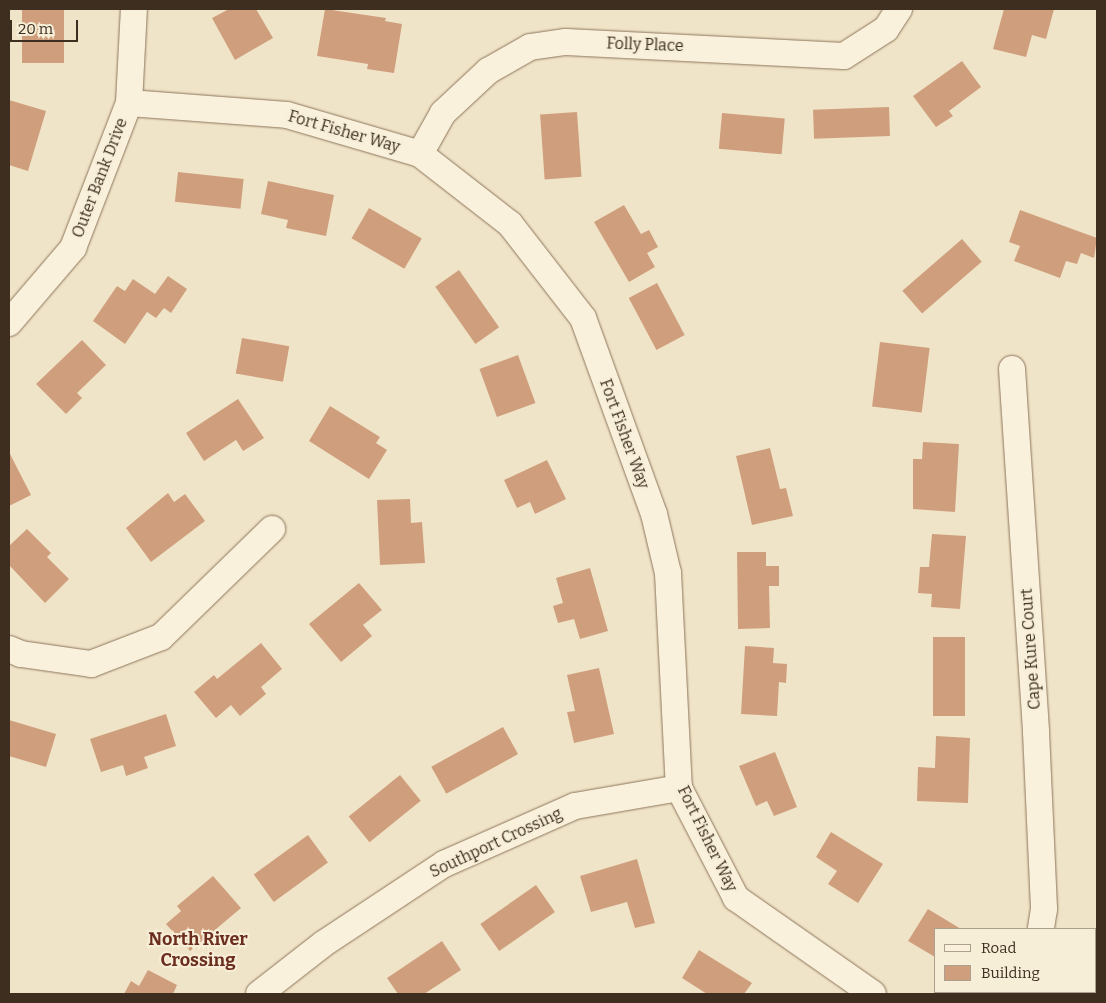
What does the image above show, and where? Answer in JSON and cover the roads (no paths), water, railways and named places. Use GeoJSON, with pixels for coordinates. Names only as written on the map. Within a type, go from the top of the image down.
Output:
{"type":"FeatureCollection","features":[{"type":"Feature","properties":{"kind":"street","name":"Outer Bank Drive"},"geometry":{"type":"LineString","coordinates":[[9,323],[73,248],[129,102],[134,9]]}},
{"type":"Feature","properties":{"kind":"street","name":"Folly Place"},"geometry":{"type":"LineString","coordinates":[[420,154],[442,113],[488,71],[530,47],[566,42],[844,56],[886,29],[899,9]]}},
{"type":"Feature","properties":{"kind":"street","name":"Fort Fisher Way"},"geometry":{"type":"LineString","coordinates":[[129,102],[287,115],[420,154],[510,224],[584,318],[654,514],[668,573],[679,788],[736,898],[873,994]]}},
{"type":"Feature","properties":{"kind":"street","name":"Cape Kure Court"},"geometry":{"type":"LineString","coordinates":[[1012,369],[1036,732],[1044,909],[1041,928]]}},
{"type":"Feature","properties":{"kind":"street"},"geometry":{"type":"LineString","coordinates":[[9,649],[21,654],[91,664],[161,637],[272,529]]}},
{"type":"Feature","properties":{"kind":"street","name":"Southport Crossing"},"geometry":{"type":"LineString","coordinates":[[259,994],[323,944],[444,864],[575,806],[679,788]]}},
{"type":"Feature","properties":{"kind":"district","name":"North River Crossing"},"geometry":{"type":"Point","coordinates":[198,950]}}]}
